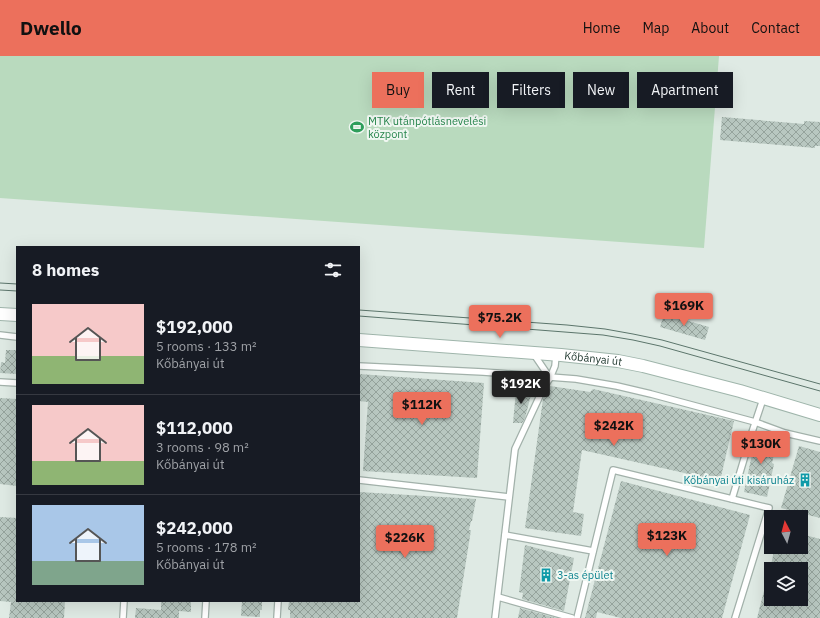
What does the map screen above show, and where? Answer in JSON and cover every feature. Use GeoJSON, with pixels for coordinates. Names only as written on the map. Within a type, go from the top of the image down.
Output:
{"type":"FeatureCollection","features":[{"type":"Feature","properties":{"kind":"main road"},"geometry":{"type":"LineString","coordinates":[[0,314],[16,315]]}},
{"type":"Feature","properties":{"kind":"main road","name":"Kőbányai út"},"geometry":{"type":"LineString","coordinates":[[360,340],[598,358],[642,366],[740,391],[820,415]]}},
{"type":"Feature","properties":{"kind":"lane"},"geometry":{"type":"LineString","coordinates":[[0,335],[16,337]]}},
{"type":"Feature","properties":{"kind":"lane"},"geometry":{"type":"LineString","coordinates":[[533,353],[550,378]]}},
{"type":"Feature","properties":{"kind":"lane"},"geometry":{"type":"LineString","coordinates":[[496,618],[514,449],[550,378],[556,354]]}},
{"type":"Feature","properties":{"kind":"lane"},"geometry":{"type":"LineString","coordinates":[[360,366],[483,372],[576,380],[617,386],[755,422],[820,441]]}},
{"type":"Feature","properties":{"kind":"lane"},"geometry":{"type":"LineString","coordinates":[[0,382],[16,383]]}},
{"type":"Feature","properties":{"kind":"lane"},"geometry":{"type":"LineString","coordinates":[[732,499],[763,398]]}},
{"type":"Feature","properties":{"kind":"lane"},"geometry":{"type":"LineString","coordinates":[[577,618],[613,470],[769,508],[735,618]]}},
{"type":"Feature","properties":{"kind":"lane"},"geometry":{"type":"LineString","coordinates":[[360,480],[509,497]]}},
{"type":"Feature","properties":{"kind":"lane"},"geometry":{"type":"LineString","coordinates":[[505,535],[593,551]]}},
{"type":"Feature","properties":{"kind":"lane"},"geometry":{"type":"LineString","coordinates":[[498,597],[572,618]]}},
{"type":"Feature","properties":{"kind":"lane"},"geometry":{"type":"LineString","coordinates":[[123,618],[124,602]]}},
{"type":"Feature","properties":{"kind":"lane"},"geometry":{"type":"LineString","coordinates":[[205,618],[206,602]]}},
{"type":"Feature","properties":{"kind":"lane"},"geometry":{"type":"LineString","coordinates":[[277,618],[278,602]]}},
{"type":"Feature","properties":{"kind":"green space","name":"MTK utánpótlásnevelési központ"},"geometry":{"type":"Polygon","coordinates":[[[0,56],[719,56],[718,72],[637,72],[637,108],[715,108],[704,248],[0,198],[0,56]]]}},
{"type":"Feature","properties":{"kind":"building"},"geometry":{"type":"Polygon","coordinates":[[[722,117],[804,124],[804,121],[820,122],[820,146],[815,146],[815,148],[720,140],[722,117]]]}},
{"type":"Feature","properties":{"kind":"building"},"geometry":{"type":"Polygon","coordinates":[[[664,314],[709,327],[705,340],[660,327],[664,314]]]}},
{"type":"Feature","properties":{"kind":"building"},"geometry":{"type":"Polygon","coordinates":[[[6,350],[16,350],[16,374],[0,373],[1,362],[5,363],[6,350]]]}},
{"type":"Feature","properties":{"kind":"building"},"geometry":{"type":"Polygon","coordinates":[[[360,374],[484,383],[477,478],[363,471],[368,402],[360,401],[360,374]]]}},
{"type":"Feature","properties":{"kind":"building"},"geometry":{"type":"Polygon","coordinates":[[[550,386],[590,392],[593,389],[734,421],[720,481],[582,450],[573,512],[584,514],[581,536],[525,528],[543,399],[550,386]]]}},
{"type":"Feature","properties":{"kind":"building"},"geometry":{"type":"Polygon","coordinates":[[[516,390],[532,391],[525,418],[522,423],[513,423],[516,390]]]}},
{"type":"Feature","properties":{"kind":"building"},"geometry":{"type":"Polygon","coordinates":[[[0,398],[16,399],[16,486],[0,484],[0,398]]]}},
{"type":"Feature","properties":{"kind":"building"},"geometry":{"type":"Polygon","coordinates":[[[757,431],[778,436],[767,497],[744,492],[757,431]]]}},
{"type":"Feature","properties":{"kind":"building","name":"Kőbányai úti kisáruház"},"geometry":{"type":"Polygon","coordinates":[[[799,446],[820,452],[820,518],[808,515],[808,510],[789,510],[781,508],[799,446]]]}},
{"type":"Feature","properties":{"kind":"building"},"geometry":{"type":"Polygon","coordinates":[[[621,481],[750,515],[722,618],[621,618],[597,612],[596,618],[585,618],[621,481]]]}},
{"type":"Feature","properties":{"kind":"building"},"geometry":{"type":"Polygon","coordinates":[[[360,492],[476,499],[469,530],[471,530],[457,618],[290,618],[290,610],[288,610],[289,602],[360,602],[360,492]]]}},
{"type":"Feature","properties":{"kind":"building"},"geometry":{"type":"Polygon","coordinates":[[[0,517],[16,518],[16,602],[65,602],[64,618],[9,618],[11,602],[0,601],[0,517]]]}},
{"type":"Feature","properties":{"kind":"building"},"geometry":{"type":"Polygon","coordinates":[[[808,536],[820,539],[820,618],[757,618],[764,591],[764,606],[808,606],[808,562],[772,562],[773,554],[808,554],[808,536]]]}},
{"type":"Feature","properties":{"kind":"building","name":"3-as épület"},"geometry":{"type":"Polygon","coordinates":[[[525,545],[574,558],[564,611],[522,599],[523,593],[519,592],[525,545]]]}},
{"type":"Feature","properties":{"kind":"building"},"geometry":{"type":"Polygon","coordinates":[[[161,602],[191,602],[191,612],[179,611],[179,618],[135,618],[136,608],[161,610],[161,602]]]}},
{"type":"Feature","properties":{"kind":"building"},"geometry":{"type":"Polygon","coordinates":[[[242,602],[262,602],[260,617],[241,616],[242,602]]]}},
{"type":"Feature","properties":{"kind":"building"},"geometry":{"type":"Polygon","coordinates":[[[520,608],[556,618],[518,618],[520,608]]]}},
{"type":"Feature","properties":{"kind":"tram line"},"geometry":{"type":"LineString","coordinates":[[0,283],[16,284]]}},
{"type":"Feature","properties":{"kind":"tram line"},"geometry":{"type":"LineString","coordinates":[[0,290],[16,291]]}},
{"type":"Feature","properties":{"kind":"tram line"},"geometry":{"type":"LineString","coordinates":[[360,310],[605,329],[662,340],[820,384]]}},
{"type":"Feature","properties":{"kind":"tram line"},"geometry":{"type":"LineString","coordinates":[[360,316],[603,335],[660,346],[820,391]]}},
{"type":"Feature","properties":{"kind":"place","name":"MTK utánpótlásnevelési központ"},"geometry":{"type":"Point","coordinates":[357,127]}},
{"type":"Feature","properties":{"kind":"place","name":"Kőbányai úti kisáruház"},"geometry":{"type":"Point","coordinates":[805,480]}},
{"type":"Feature","properties":{"kind":"place","name":"3-as épület"},"geometry":{"type":"Point","coordinates":[546,575]}}]}
